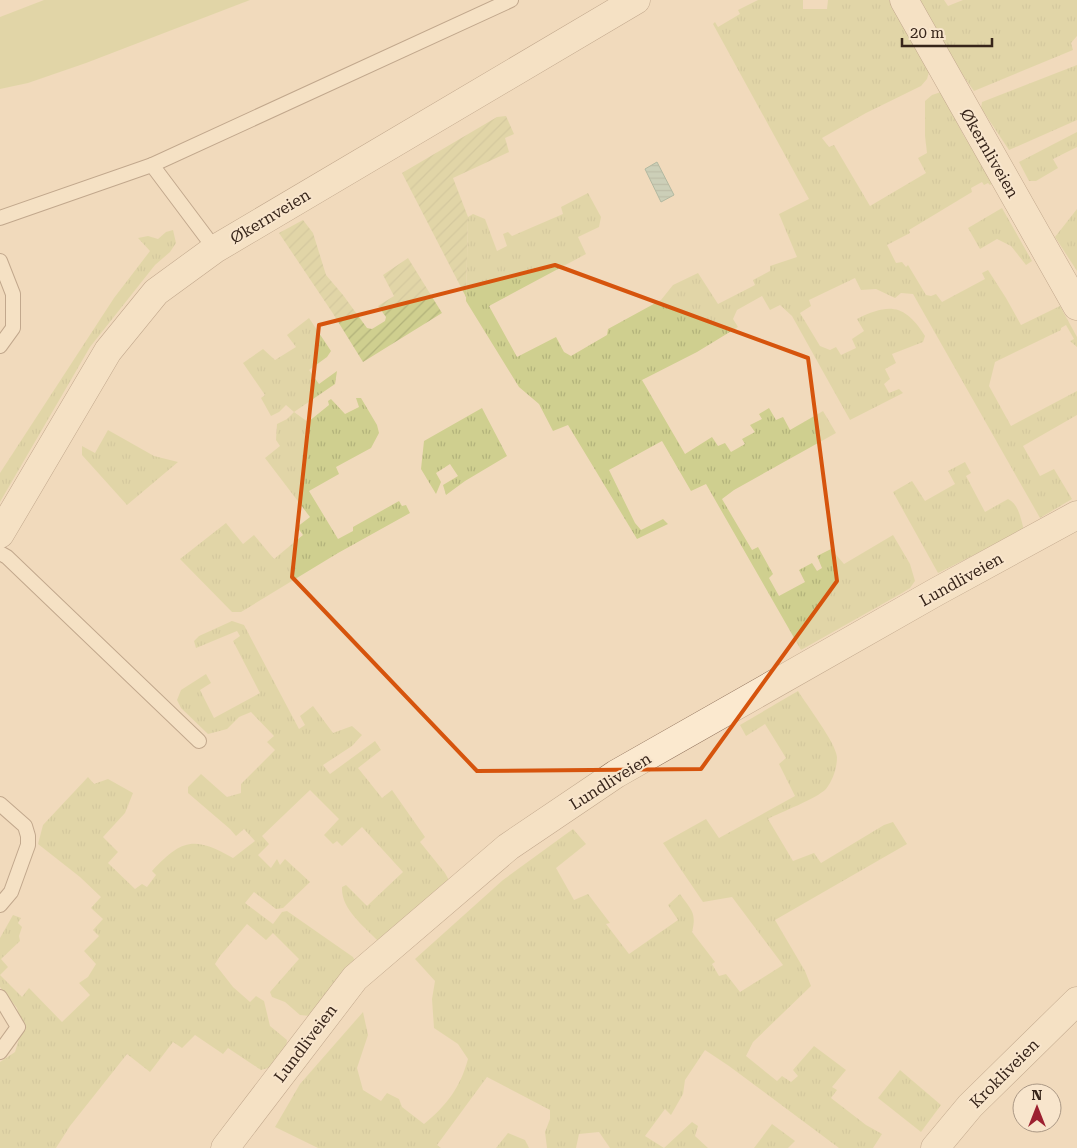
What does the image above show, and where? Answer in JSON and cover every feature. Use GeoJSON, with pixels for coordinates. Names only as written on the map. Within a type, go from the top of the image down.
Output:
{"type":"FeatureCollection","features":[{"type":"Feature","properties":{"kind":"street","name":"Økernveien"},"geometry":{"type":"LineString","coordinates":[[0,534],[108,350],[156,292],[215,249],[636,0]]}},
{"type":"Feature","properties":{"kind":"street","name":"Økernliveien"},"geometry":{"type":"LineString","coordinates":[[904,0],[1077,306]]}},
{"type":"Feature","properties":{"kind":"street","name":"Lundliveien"},"geometry":{"type":"LineString","coordinates":[[225,1148],[355,978],[508,847],[616,774],[936,592],[1077,515]]}},
{"type":"Feature","properties":{"kind":"street","name":"Krokliveien"},"geometry":{"type":"LineString","coordinates":[[935,1148],[970,1106],[1077,1001]]}},
{"type":"Feature","properties":{"kind":"lane"},"geometry":{"type":"LineString","coordinates":[[0,218],[152,165],[511,0]]}},
{"type":"Feature","properties":{"kind":"lane"},"geometry":{"type":"LineString","coordinates":[[152,165],[215,249]]}},
{"type":"Feature","properties":{"kind":"lane"},"geometry":{"type":"LineString","coordinates":[[0,261],[13,294],[13,328],[0,346]]}},
{"type":"Feature","properties":{"kind":"lane"},"geometry":{"type":"LineString","coordinates":[[0,553],[7,557],[198,741]]}},
{"type":"Feature","properties":{"kind":"lane"},"geometry":{"type":"LineString","coordinates":[[0,804],[25,826],[28,845],[11,892],[0,905]]}},
{"type":"Feature","properties":{"kind":"lane"},"geometry":{"type":"LineString","coordinates":[[0,997],[18,1027],[0,1052]]}},
{"type":"Feature","properties":{"kind":"highlighted area"},"geometry":{"type":"Polygon","coordinates":[[[555,265],[808,358],[837,581],[701,769],[477,771],[292,577],[319,325],[555,265]]]}},
{"type":"Feature","properties":{"kind":"green space"},"geometry":{"type":"Polygon","coordinates":[[[44,0],[250,0],[86,63],[28,83],[0,89],[0,17],[44,0]]]}},
{"type":"Feature","properties":{"kind":"green space"},"geometry":{"type":"Polygon","coordinates":[[[758,0],[803,0],[803,9],[827,9],[828,0],[889,0],[929,72],[927,79],[921,86],[866,113],[822,138],[829,147],[834,145],[870,206],[926,173],[918,158],[927,153],[925,101],[932,95],[941,92],[964,136],[993,183],[984,185],[982,182],[971,188],[972,192],[909,230],[910,233],[887,245],[896,263],[902,262],[906,267],[908,265],[926,295],[936,294],[942,302],[985,279],[982,273],[988,270],[1021,325],[1060,306],[1077,337],[1077,347],[1070,341],[1074,339],[1066,325],[1061,330],[995,362],[989,386],[1011,426],[1077,391],[1077,415],[1023,446],[1040,476],[1054,469],[1072,499],[1040,518],[913,294],[901,293],[895,298],[876,289],[861,290],[855,278],[809,300],[811,306],[800,313],[820,346],[830,350],[836,347],[841,355],[856,348],[852,339],[864,331],[857,319],[878,310],[887,309],[903,312],[918,325],[925,336],[923,342],[892,354],[896,363],[885,369],[890,379],[884,384],[889,393],[899,389],[903,393],[850,420],[792,316],[780,305],[770,310],[762,296],[737,310],[733,319],[738,327],[697,352],[642,380],[685,454],[712,437],[718,446],[725,443],[731,452],[745,444],[742,439],[755,432],[750,425],[762,419],[759,414],[769,408],[776,420],[783,417],[790,430],[823,411],[836,433],[734,490],[722,499],[752,550],[758,547],[773,574],[769,578],[779,596],[805,582],[799,570],[812,563],[817,571],[822,568],[817,556],[831,549],[844,564],[893,535],[910,564],[915,581],[910,588],[801,650],[706,484],[691,491],[662,441],[609,470],[635,523],[641,530],[663,519],[668,524],[637,539],[568,425],[553,431],[539,404],[519,387],[466,301],[468,217],[473,214],[485,219],[497,251],[507,246],[503,234],[508,232],[512,236],[563,214],[561,207],[588,193],[601,217],[599,227],[578,237],[586,254],[489,306],[517,357],[556,337],[564,352],[571,356],[607,335],[608,329],[661,300],[673,285],[698,273],[718,304],[755,285],[753,280],[770,271],[770,266],[797,257],[779,214],[809,199],[713,24],[715,22],[718,27],[740,14],[738,10],[758,0]]]}},
{"type":"Feature","properties":{"kind":"green space"},"geometry":{"type":"Polygon","coordinates":[[[917,0],[944,0],[948,6],[963,0],[1077,0],[1077,36],[1071,43],[1073,50],[974,91],[941,45],[917,0]]]}},
{"type":"Feature","properties":{"kind":"green space"},"geometry":{"type":"Polygon","coordinates":[[[1077,65],[1077,120],[1009,150],[981,108],[982,102],[1077,65]]]}},
{"type":"Feature","properties":{"kind":"green space"},"geometry":{"type":"Polygon","coordinates":[[[506,116],[514,134],[505,138],[509,152],[453,178],[468,217],[466,297],[402,173],[497,117],[506,116]]]}},
{"type":"Feature","properties":{"kind":"green space"},"geometry":{"type":"Polygon","coordinates":[[[1077,132],[1077,147],[1053,159],[1058,168],[1036,181],[1029,181],[1019,162],[1077,132]]]}},
{"type":"Feature","properties":{"kind":"green space"},"geometry":{"type":"Polygon","coordinates":[[[1002,208],[1032,261],[1026,265],[1011,246],[997,239],[980,249],[968,228],[1002,208]]]}},
{"type":"Feature","properties":{"kind":"green space"},"geometry":{"type":"Polygon","coordinates":[[[1077,209],[1077,271],[1055,237],[1077,209]]]}},
{"type":"Feature","properties":{"kind":"green space"},"geometry":{"type":"Polygon","coordinates":[[[303,220],[313,233],[326,275],[367,328],[372,329],[385,321],[386,317],[378,306],[394,296],[383,275],[408,258],[442,313],[363,362],[279,233],[303,220]]]}},
{"type":"Feature","properties":{"kind":"green space"},"geometry":{"type":"Polygon","coordinates":[[[173,230],[176,243],[170,252],[155,265],[90,347],[0,502],[0,473],[114,298],[150,251],[138,238],[148,236],[158,239],[166,232],[173,230]]]}},
{"type":"Feature","properties":{"kind":"green space"},"geometry":{"type":"Polygon","coordinates":[[[309,318],[331,351],[327,357],[309,370],[319,384],[337,371],[335,384],[294,412],[286,405],[279,412],[271,416],[261,398],[265,395],[243,363],[263,349],[275,360],[296,347],[287,335],[309,318]]]}},
{"type":"Feature","properties":{"kind":"green space"},"geometry":{"type":"Polygon","coordinates":[[[356,398],[361,398],[377,425],[379,433],[371,448],[336,467],[339,474],[309,491],[338,539],[353,531],[353,527],[399,501],[402,506],[406,505],[410,513],[338,553],[241,612],[232,612],[180,559],[226,523],[243,544],[254,535],[274,559],[303,535],[297,527],[310,517],[265,458],[280,446],[276,440],[277,424],[287,419],[294,412],[308,422],[329,405],[328,401],[331,399],[345,414],[359,407],[356,398]]]}},
{"type":"Feature","properties":{"kind":"green space"},"geometry":{"type":"Polygon","coordinates":[[[482,408],[507,456],[465,481],[446,495],[443,485],[458,476],[450,464],[436,473],[441,482],[436,494],[421,469],[424,441],[482,408]]]}},
{"type":"Feature","properties":{"kind":"green space"},"geometry":{"type":"Polygon","coordinates":[[[108,430],[154,456],[178,462],[127,505],[82,455],[82,446],[95,453],[108,430]]]}},
{"type":"Feature","properties":{"kind":"green space"},"geometry":{"type":"Polygon","coordinates":[[[965,462],[971,473],[966,476],[985,512],[1008,499],[1017,508],[1024,530],[938,573],[893,492],[912,481],[925,501],[955,484],[948,471],[965,462]]]}},
{"type":"Feature","properties":{"kind":"green space"},"geometry":{"type":"Polygon","coordinates":[[[232,621],[244,625],[299,729],[305,725],[300,716],[313,706],[333,733],[352,726],[362,735],[352,746],[323,765],[330,774],[375,741],[381,750],[358,768],[382,798],[392,790],[425,837],[420,842],[450,882],[388,940],[377,940],[349,909],[345,902],[342,887],[346,885],[367,906],[403,872],[362,827],[342,846],[337,841],[333,844],[324,835],[339,819],[310,790],[262,836],[269,844],[258,855],[271,868],[277,859],[280,865],[285,859],[310,882],[283,908],[276,909],[254,892],[245,903],[273,924],[282,912],[287,911],[353,957],[356,963],[310,1016],[300,1015],[285,1002],[272,997],[270,992],[299,959],[273,933],[266,940],[247,924],[215,964],[233,987],[250,1002],[256,996],[264,1001],[270,1026],[287,1040],[285,1050],[276,1063],[261,1070],[228,1048],[223,1054],[195,1035],[182,1048],[173,1042],[150,1072],[127,1054],[70,1126],[56,1148],[0,1148],[0,1062],[15,1052],[22,1029],[17,1008],[0,987],[0,975],[22,997],[29,988],[62,1022],[90,995],[79,983],[88,977],[96,964],[84,951],[99,936],[93,930],[103,919],[91,908],[101,897],[80,877],[38,844],[43,825],[88,777],[94,784],[108,779],[133,793],[125,813],[103,837],[118,852],[108,863],[135,889],[142,884],[147,887],[156,875],[152,871],[162,860],[181,847],[189,844],[208,846],[233,858],[255,841],[244,829],[236,836],[188,793],[188,787],[201,774],[227,797],[241,793],[241,784],[275,750],[267,742],[274,736],[251,712],[239,717],[227,729],[208,734],[181,708],[177,700],[181,690],[206,674],[211,683],[200,690],[214,718],[260,693],[233,641],[240,636],[237,631],[196,648],[194,641],[199,636],[232,621]]]}},
{"type":"Feature","properties":{"kind":"green space"},"geometry":{"type":"Polygon","coordinates":[[[798,691],[832,743],[837,757],[834,774],[826,789],[807,801],[768,819],[793,861],[814,853],[821,863],[884,825],[893,822],[907,844],[775,920],[805,971],[811,986],[753,1042],[746,1056],[777,1081],[782,1076],[791,1082],[798,1076],[793,1070],[814,1046],[846,1070],[832,1087],[837,1090],[831,1098],[866,1125],[882,1134],[873,1148],[839,1148],[705,1050],[685,1080],[683,1094],[671,1115],[665,1109],[645,1136],[664,1148],[610,1148],[599,1132],[579,1134],[576,1148],[547,1148],[545,1132],[550,1119],[550,1110],[487,1077],[437,1145],[441,1148],[318,1148],[275,1127],[300,1084],[363,1012],[368,1035],[357,1068],[363,1090],[381,1101],[387,1093],[399,1099],[402,1107],[424,1124],[446,1103],[461,1079],[468,1059],[458,1044],[434,1028],[432,999],[435,981],[415,959],[503,880],[573,829],[586,844],[556,868],[574,900],[588,894],[610,923],[606,924],[629,954],[678,920],[668,905],[680,894],[693,915],[692,932],[715,962],[712,964],[719,976],[726,974],[740,992],[783,965],[732,897],[703,902],[663,843],[706,819],[719,838],[795,796],[779,764],[786,758],[765,724],[746,736],[740,725],[798,691]]]}},
{"type":"Feature","properties":{"kind":"green space"},"geometry":{"type":"Polygon","coordinates":[[[13,915],[21,918],[18,923],[22,927],[19,936],[20,941],[1,959],[8,967],[0,975],[0,938],[13,915]]]}},
{"type":"Feature","properties":{"kind":"green space"},"geometry":{"type":"Polygon","coordinates":[[[900,1070],[941,1105],[921,1132],[878,1098],[900,1070]]]}},
{"type":"Feature","properties":{"kind":"green space"},"geometry":{"type":"Polygon","coordinates":[[[692,1122],[698,1126],[695,1136],[708,1148],[664,1148],[692,1122]]]}},
{"type":"Feature","properties":{"kind":"green space"},"geometry":{"type":"Polygon","coordinates":[[[772,1124],[795,1141],[788,1148],[754,1148],[772,1124]]]}},
{"type":"Feature","properties":{"kind":"green space"},"geometry":{"type":"Polygon","coordinates":[[[508,1133],[525,1140],[529,1148],[496,1148],[508,1133]]]}},
{"type":"Feature","properties":{"kind":"shaded area"},"geometry":{"type":"Polygon","coordinates":[[[657,162],[674,195],[661,202],[645,169],[657,162]]]}}]}
